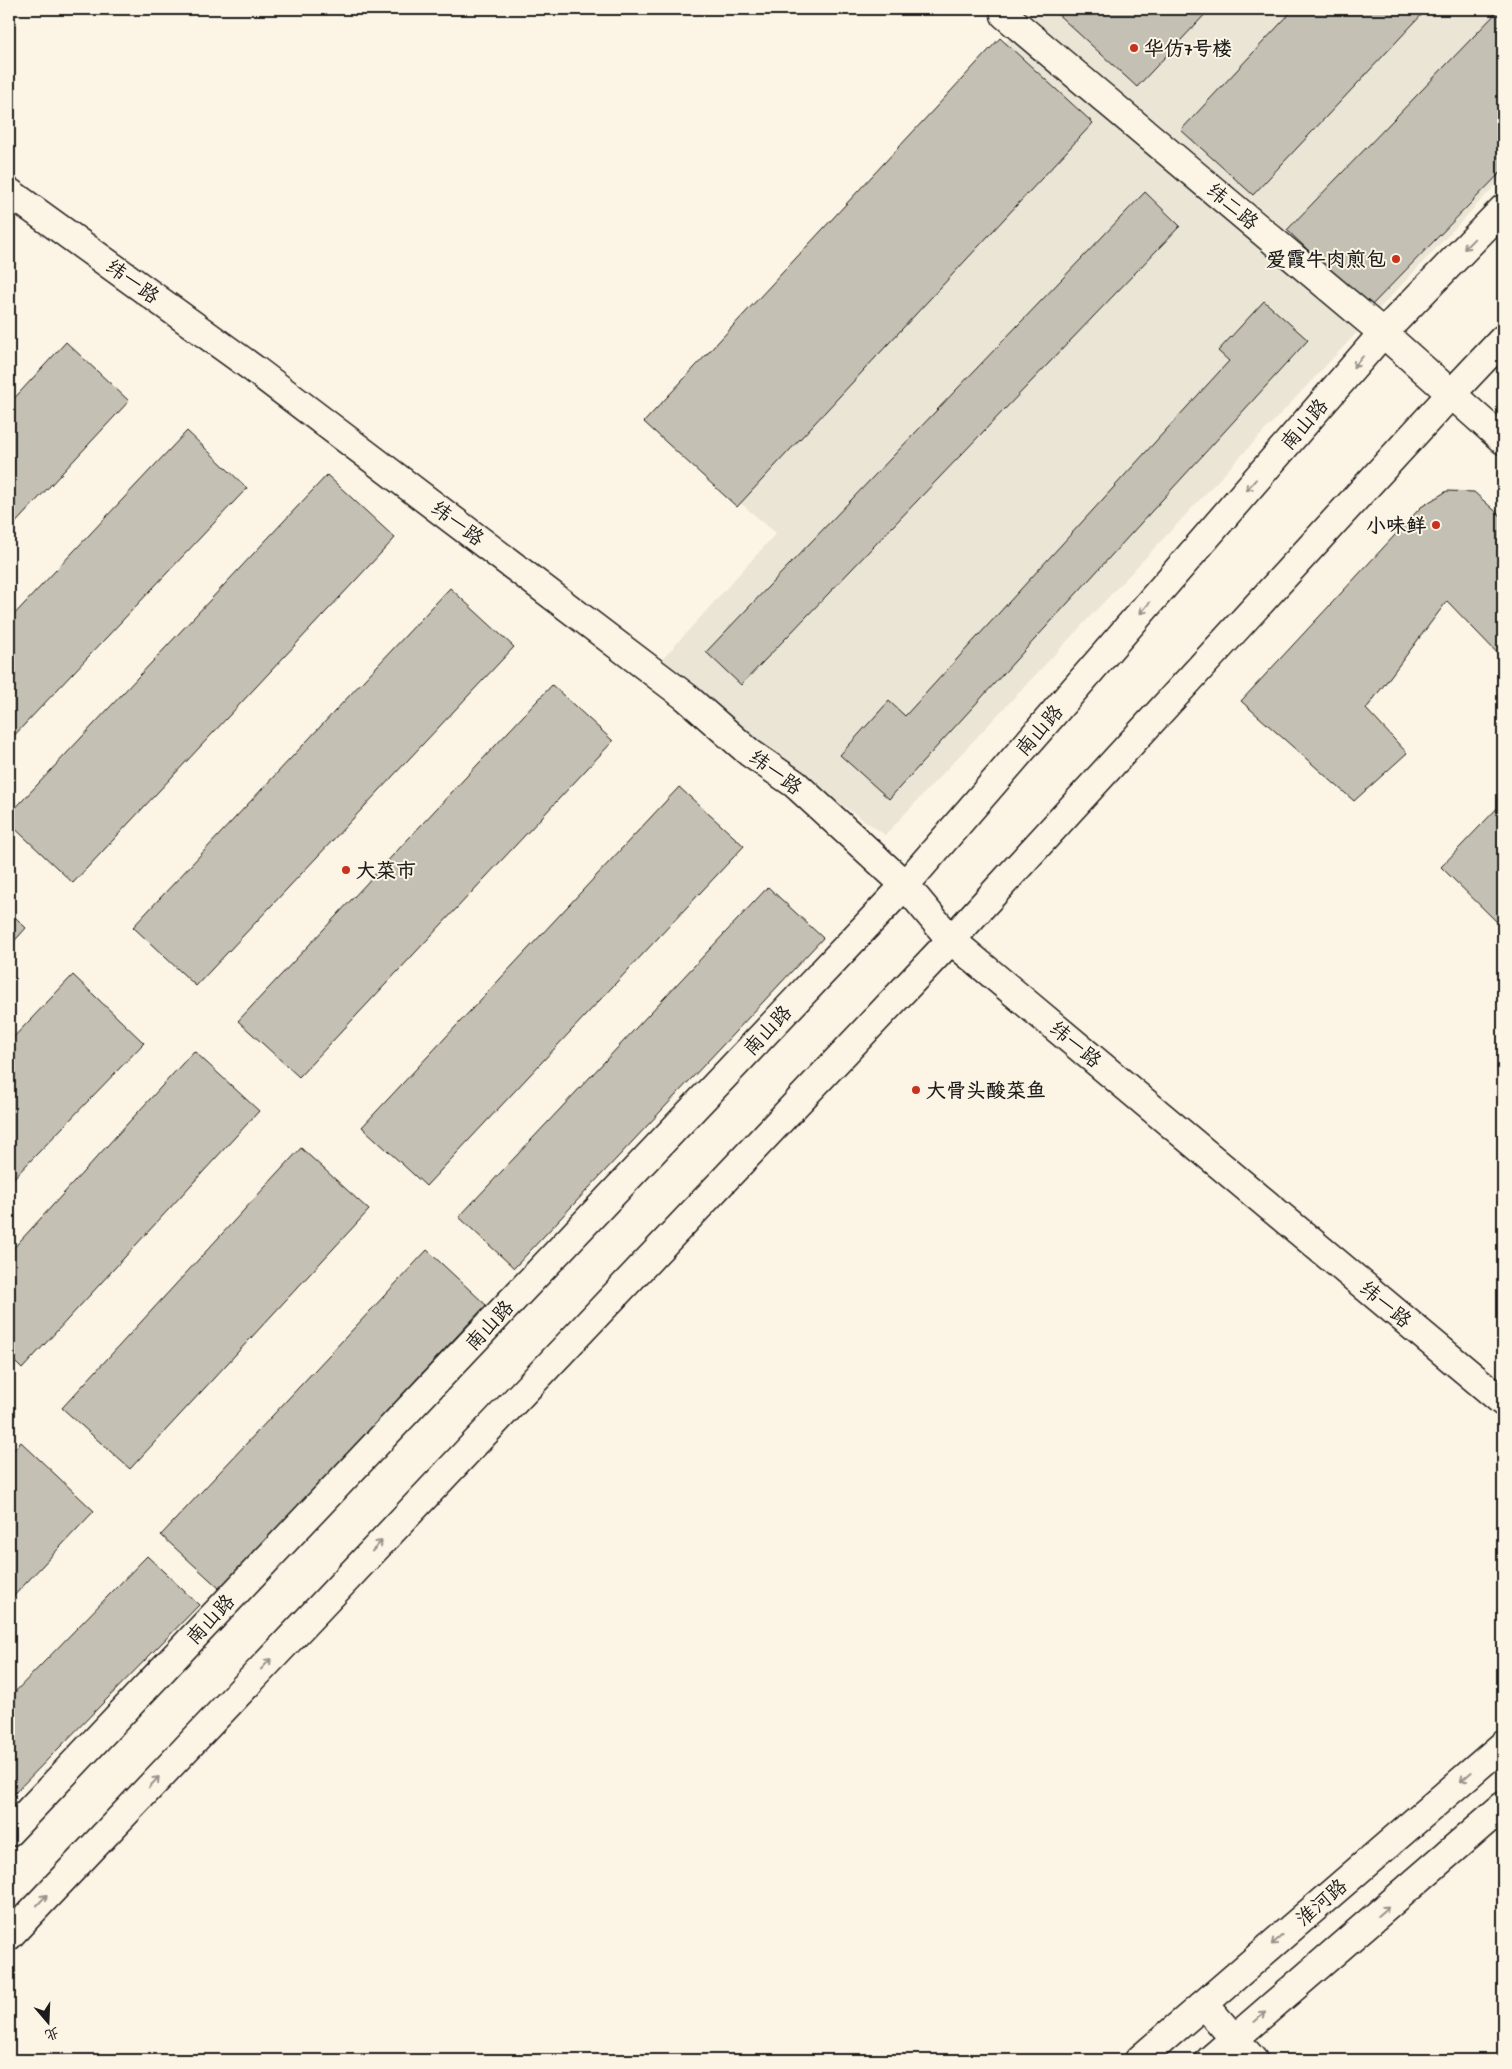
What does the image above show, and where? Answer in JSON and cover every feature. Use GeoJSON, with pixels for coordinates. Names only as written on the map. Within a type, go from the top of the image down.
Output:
{"type":"FeatureCollection","features":[{"type":"Feature","properties":{"kind":"street","name":"纬二路"},"geometry":{"type":"LineString","coordinates":[[1005,15],[1383,333],[1503,440]]}},
{"type":"Feature","properties":{"kind":"street","name":"纬一路"},"geometry":{"type":"LineString","coordinates":[[9,192],[254,368],[686,697],[750,753],[795,784],[905,885],[951,940],[1503,1402]]}},
{"type":"Feature","properties":{"kind":"street","name":"南山路"},"geometry":{"type":"LineString","coordinates":[[9,1832],[905,885],[1383,333],[1503,209]]}},
{"type":"Feature","properties":{"kind":"street"},"geometry":{"type":"LineString","coordinates":[[9,1936],[951,940],[1503,339]]}},
{"type":"Feature","properties":{"kind":"street","name":"淮河路"},"geometry":{"type":"LineString","coordinates":[[1139,2060],[1503,1745]]}},
{"type":"Feature","properties":{"kind":"street"},"geometry":{"type":"LineString","coordinates":[[1210,2060],[1503,1806]]}},
{"type":"Feature","properties":{"kind":"street"},"geometry":{"type":"LineString","coordinates":[[1204,2004],[1253,2060]]}},
{"type":"Feature","properties":{"kind":"shaded area"},"geometry":{"type":"Polygon","coordinates":[[[1037,9],[1503,9],[1503,177],[885,835],[652,671],[776,533],[644,422],[1037,9]]]}},
{"type":"Feature","properties":{"kind":"building","name":"华仿7号楼"},"geometry":{"type":"Polygon","coordinates":[[[1052,9],[1210,9],[1137,87],[1052,9]]]}},
{"type":"Feature","properties":{"kind":"building"},"geometry":{"type":"Polygon","coordinates":[[[1294,9],[1427,9],[1253,195],[1181,130],[1294,9]]]}},
{"type":"Feature","properties":{"kind":"building"},"geometry":{"type":"Polygon","coordinates":[[[1500,9],[1503,9],[1503,170],[1369,308],[1287,230],[1500,9]]]}},
{"type":"Feature","properties":{"kind":"building"},"geometry":{"type":"Polygon","coordinates":[[[1000,38],[1093,123],[737,507],[644,422],[1000,38]]]}},
{"type":"Feature","properties":{"kind":"building"},"geometry":{"type":"Polygon","coordinates":[[[1145,192],[1180,226],[741,685],[706,652],[1145,192]]]}},
{"type":"Feature","properties":{"kind":"building"},"geometry":{"type":"Polygon","coordinates":[[[1264,301],[1308,340],[889,799],[840,755],[889,701],[905,716],[1229,361],[1218,351],[1264,301]]]}},
{"type":"Feature","properties":{"kind":"building"},"geometry":{"type":"Polygon","coordinates":[[[66,342],[129,401],[9,530],[9,404],[66,342]]]}},
{"type":"Feature","properties":{"kind":"building"},"geometry":{"type":"Polygon","coordinates":[[[187,431],[247,488],[9,741],[9,620],[187,431]]]}},
{"type":"Feature","properties":{"kind":"building"},"geometry":{"type":"Polygon","coordinates":[[[327,475],[395,538],[73,883],[9,823],[9,815],[327,475]]]}},
{"type":"Feature","properties":{"kind":"building"},"geometry":{"type":"Polygon","coordinates":[[[1447,491],[1474,492],[1503,518],[1503,659],[1447,601],[1366,709],[1407,753],[1354,801],[1241,701],[1421,507],[1447,491]]]}},
{"type":"Feature","properties":{"kind":"building"},"geometry":{"type":"Polygon","coordinates":[[[450,588],[514,647],[196,986],[133,927],[450,588]]]}},
{"type":"Feature","properties":{"kind":"building"},"geometry":{"type":"Polygon","coordinates":[[[552,685],[613,741],[299,1077],[238,1021],[552,685]]]}},
{"type":"Feature","properties":{"kind":"building"},"geometry":{"type":"Polygon","coordinates":[[[679,787],[744,846],[426,1186],[362,1127],[679,787]]]}},
{"type":"Feature","properties":{"kind":"building"},"geometry":{"type":"Polygon","coordinates":[[[1503,802],[1503,919],[1499,924],[1441,867],[1503,802]]]}},
{"type":"Feature","properties":{"kind":"building"},"geometry":{"type":"Polygon","coordinates":[[[768,887],[823,938],[514,1268],[459,1217],[768,887]]]}},
{"type":"Feature","properties":{"kind":"building"},"geometry":{"type":"Polygon","coordinates":[[[9,911],[26,928],[9,947],[9,911]]]}},
{"type":"Feature","properties":{"kind":"building"},"geometry":{"type":"Polygon","coordinates":[[[73,975],[144,1043],[9,1183],[9,1042],[73,975]]]}},
{"type":"Feature","properties":{"kind":"building"},"geometry":{"type":"Polygon","coordinates":[[[194,1051],[259,1111],[22,1369],[9,1356],[9,1253],[194,1051]]]}},
{"type":"Feature","properties":{"kind":"building"},"geometry":{"type":"Polygon","coordinates":[[[301,1148],[369,1210],[130,1469],[62,1408],[301,1148]]]}},
{"type":"Feature","properties":{"kind":"building"},"geometry":{"type":"Polygon","coordinates":[[[427,1250],[486,1305],[220,1589],[161,1535],[427,1250]]]}},
{"type":"Feature","properties":{"kind":"building"},"geometry":{"type":"Polygon","coordinates":[[[21,1442],[94,1511],[9,1601],[9,1455],[21,1442]]]}},
{"type":"Feature","properties":{"kind":"building"},"geometry":{"type":"Polygon","coordinates":[[[147,1556],[199,1605],[9,1799],[9,1698],[147,1556]]]}},
{"type":"Feature","properties":{"kind":"place","name":"华仿7号楼"},"geometry":{"type":"Point","coordinates":[1134,48]}},
{"type":"Feature","properties":{"kind":"place","name":"爱霞牛肉煎包"},"geometry":{"type":"Point","coordinates":[1396,259]}},
{"type":"Feature","properties":{"kind":"place","name":"小味鲜"},"geometry":{"type":"Point","coordinates":[1436,525]}},
{"type":"Feature","properties":{"kind":"place","name":"大菜市"},"geometry":{"type":"Point","coordinates":[346,870]}},
{"type":"Feature","properties":{"kind":"place","name":"大骨头酸菜鱼"},"geometry":{"type":"Point","coordinates":[916,1090]}}]}
